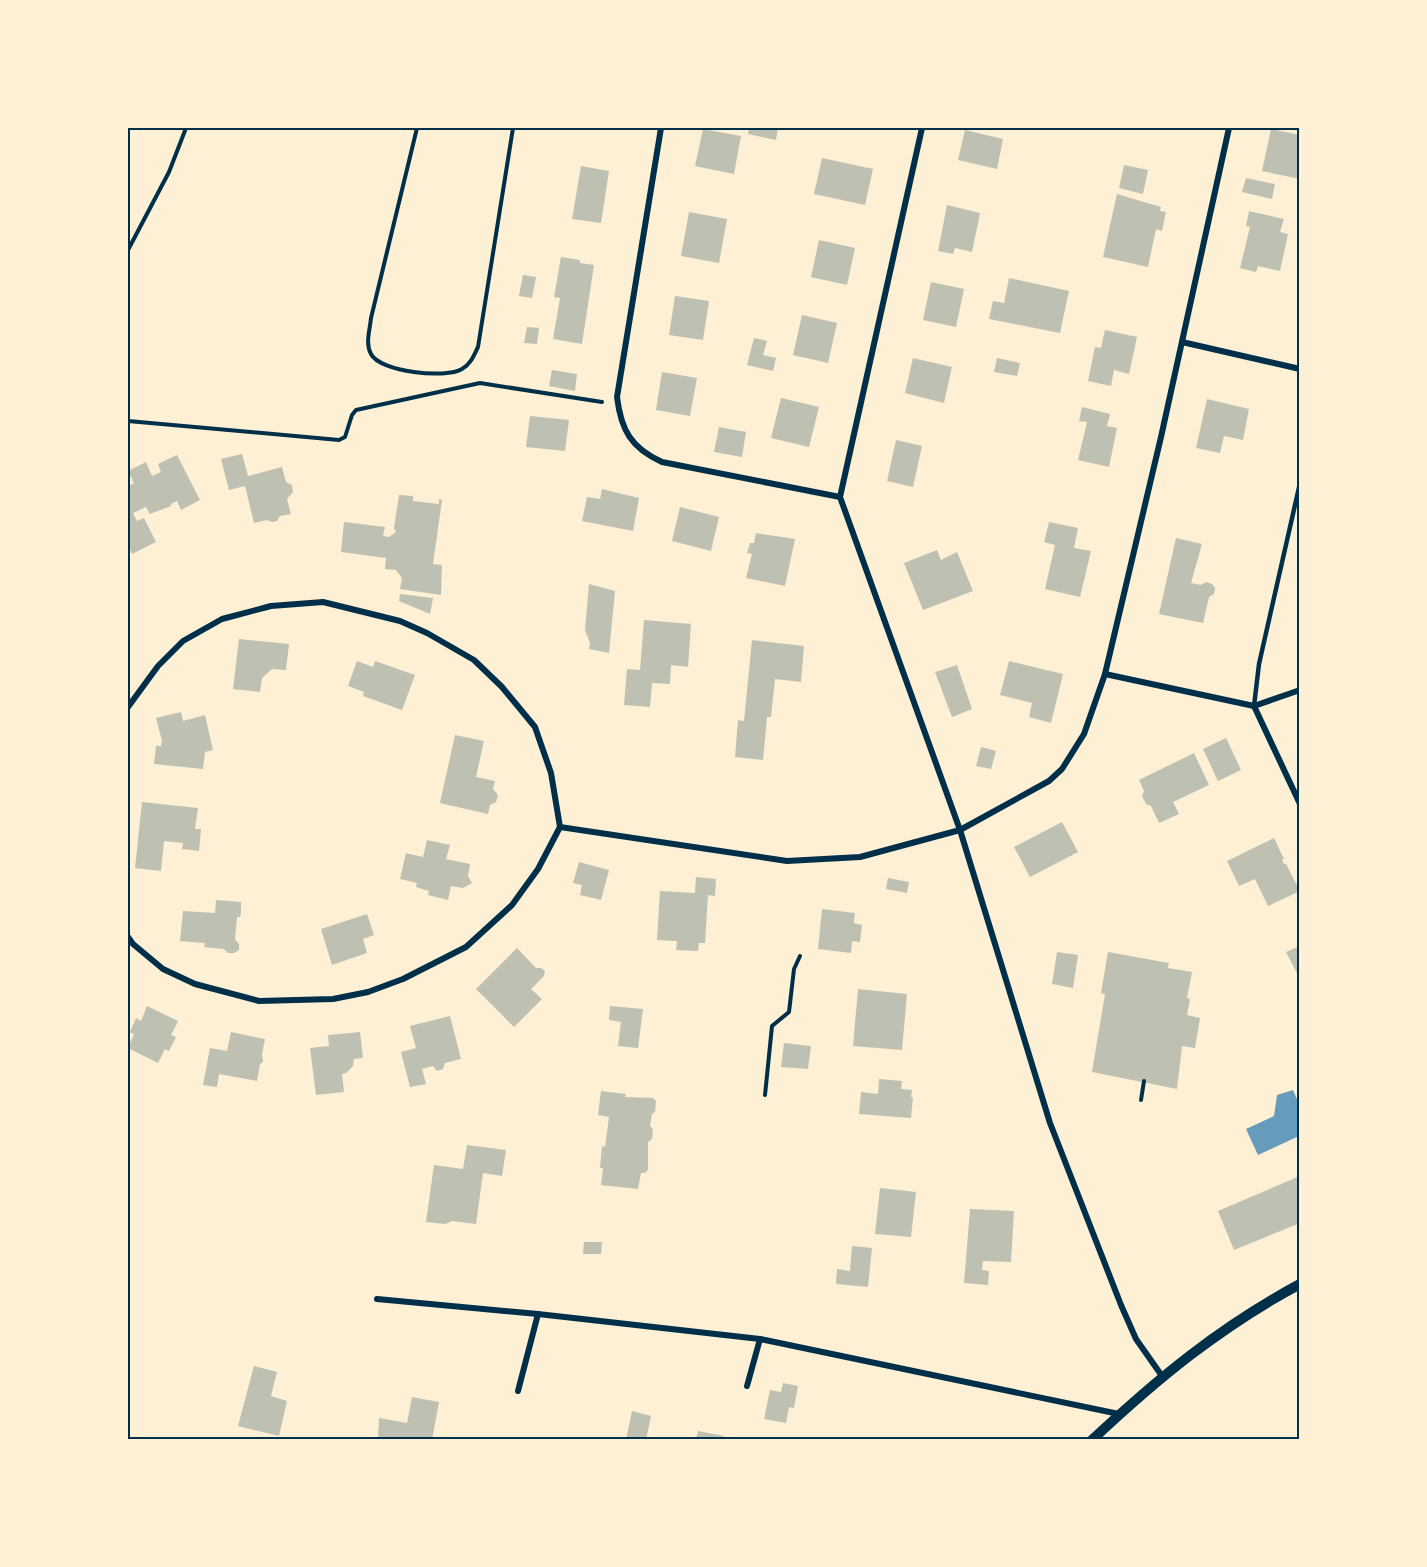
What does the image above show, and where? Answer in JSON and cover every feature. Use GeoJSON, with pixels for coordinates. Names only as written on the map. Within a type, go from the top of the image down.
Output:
{"type":"FeatureCollection","features":[{"type":"Feature","properties":{"kind":"street"},"geometry":{"type":"LineString","coordinates":[[661,128],[618,388],[619,416],[627,434],[640,450],[662,462],[840,497]]}},
{"type":"Feature","properties":{"kind":"street"},"geometry":{"type":"LineString","coordinates":[[922,128],[840,497],[960,830],[1050,1123],[1136,1339],[1162,1376]]}},
{"type":"Feature","properties":{"kind":"street"},"geometry":{"type":"LineString","coordinates":[[560,826],[787,861],[860,856],[960,830],[1049,781],[1062,769],[1084,734],[1105,674],[1229,128]]}},
{"type":"Feature","properties":{"kind":"street"},"geometry":{"type":"LineString","coordinates":[[1182,342],[1299,369]]}},
{"type":"Feature","properties":{"kind":"street"},"geometry":{"type":"LineString","coordinates":[[128,707],[158,666],[183,641],[222,619],[271,606],[323,602],[400,621],[427,633],[474,660],[502,687],[535,727],[551,773],[560,826],[538,869],[512,906],[465,947],[403,979],[368,992],[333,999],[259,1001],[195,984],[163,969],[128,937]]}},
{"type":"Feature","properties":{"kind":"street"},"geometry":{"type":"LineString","coordinates":[[1105,674],[1254,706],[1299,690]]}},
{"type":"Feature","properties":{"kind":"street"},"geometry":{"type":"LineString","coordinates":[[1254,706],[1299,804]]}},
{"type":"Feature","properties":{"kind":"street"},"geometry":{"type":"LineString","coordinates":[[1092,1440],[1162,1376],[1225,1328],[1299,1284]]}},
{"type":"Feature","properties":{"kind":"street"},"geometry":{"type":"LineString","coordinates":[[377,1299],[538,1314],[760,1339],[1119,1414]]}},
{"type":"Feature","properties":{"kind":"street"},"geometry":{"type":"LineString","coordinates":[[518,1391],[538,1314]]}},
{"type":"Feature","properties":{"kind":"street"},"geometry":{"type":"LineString","coordinates":[[747,1386],[760,1339]]}},
{"type":"Feature","properties":{"kind":"lane"},"geometry":{"type":"LineString","coordinates":[[1254,706],[1259,664],[1299,483]]}},
{"type":"Feature","properties":{"kind":"path"},"geometry":{"type":"LineString","coordinates":[[128,250],[169,172],[186,128]]}},
{"type":"Feature","properties":{"kind":"path"},"geometry":{"type":"LineString","coordinates":[[417,128],[371,318],[368,344],[372,356],[382,365],[415,372],[448,374],[462,370],[471,362],[478,347],[513,128]]}},
{"type":"Feature","properties":{"kind":"path"},"geometry":{"type":"LineString","coordinates":[[128,421],[339,440],[345,438],[352,414],[356,410],[480,383],[618,404]]}},
{"type":"Feature","properties":{"kind":"path"},"geometry":{"type":"LineString","coordinates":[[765,1095],[772,1026],[789,1012],[794,969],[800,956]]}},
{"type":"Feature","properties":{"kind":"path"},"geometry":{"type":"LineString","coordinates":[[1141,1100],[1144,1081]]}},
{"type":"Feature","properties":{"kind":"water"},"geometry":{"type":"Polygon","coordinates":[[[1293,1090],[1299,1104],[1299,1136],[1258,1155],[1246,1129],[1274,1116],[1277,1095],[1293,1090]]]}},
{"type":"Feature","properties":{"kind":"building"},"geometry":{"type":"Polygon","coordinates":[[[749,128],[778,128],[776,140],[748,134],[749,128]]]}},
{"type":"Feature","properties":{"kind":"building"},"geometry":{"type":"Polygon","coordinates":[[[703,129],[741,136],[734,174],[695,166],[703,129]]]}},
{"type":"Feature","properties":{"kind":"building"},"geometry":{"type":"Polygon","coordinates":[[[1271,129],[1300,135],[1300,179],[1262,171],[1271,129]]]}},
{"type":"Feature","properties":{"kind":"building"},"geometry":{"type":"Polygon","coordinates":[[[965,130],[1003,139],[997,169],[958,160],[965,130]]]}},
{"type":"Feature","properties":{"kind":"building"},"geometry":{"type":"Polygon","coordinates":[[[822,158],[873,169],[865,205],[814,194],[822,158]]]}},
{"type":"Feature","properties":{"kind":"building"},"geometry":{"type":"Polygon","coordinates":[[[1124,165],[1148,170],[1143,194],[1119,188],[1124,165]]]}},
{"type":"Feature","properties":{"kind":"building"},"geometry":{"type":"Polygon","coordinates":[[[581,166],[609,171],[601,223],[572,219],[581,166]]]}},
{"type":"Feature","properties":{"kind":"building"},"geometry":{"type":"Polygon","coordinates":[[[1246,178],[1275,184],[1272,199],[1242,192],[1246,178]]]}},
{"type":"Feature","properties":{"kind":"building"},"geometry":{"type":"Polygon","coordinates":[[[1117,194],[1161,207],[1160,211],[1166,212],[1162,231],[1156,229],[1148,267],[1103,257],[1117,194]]]}},
{"type":"Feature","properties":{"kind":"building"},"geometry":{"type":"Polygon","coordinates":[[[947,205],[980,213],[972,252],[955,248],[953,254],[938,251],[947,205]]]}},
{"type":"Feature","properties":{"kind":"building"},"geometry":{"type":"Polygon","coordinates":[[[1249,211],[1284,219],[1280,232],[1288,234],[1280,271],[1258,266],[1256,272],[1240,268],[1250,227],[1246,226],[1249,211]]]}},
{"type":"Feature","properties":{"kind":"building"},"geometry":{"type":"Polygon","coordinates":[[[689,212],[727,219],[719,263],[681,256],[689,212]]]}},
{"type":"Feature","properties":{"kind":"building"},"geometry":{"type":"Polygon","coordinates":[[[819,240],[855,248],[847,285],[811,277],[819,240]]]}},
{"type":"Feature","properties":{"kind":"building"},"geometry":{"type":"Polygon","coordinates":[[[561,257],[594,265],[582,344],[553,339],[560,298],[554,297],[561,257]]]}},
{"type":"Feature","properties":{"kind":"building"},"geometry":{"type":"Polygon","coordinates":[[[523,275],[536,277],[532,298],[519,296],[523,275]]]}},
{"type":"Feature","properties":{"kind":"building"},"geometry":{"type":"Polygon","coordinates":[[[1009,278],[1069,291],[1060,333],[989,319],[993,301],[1004,303],[1009,278]]]}},
{"type":"Feature","properties":{"kind":"building"},"geometry":{"type":"Polygon","coordinates":[[[931,282],[964,289],[956,327],[923,320],[931,282]]]}},
{"type":"Feature","properties":{"kind":"building"},"geometry":{"type":"Polygon","coordinates":[[[675,296],[709,301],[703,340],[669,335],[675,296]]]}},
{"type":"Feature","properties":{"kind":"building"},"geometry":{"type":"Polygon","coordinates":[[[802,315],[837,323],[828,363],[793,355],[802,315]]]}},
{"type":"Feature","properties":{"kind":"building"},"geometry":{"type":"Polygon","coordinates":[[[527,327],[539,328],[537,344],[524,343],[527,327]]]}},
{"type":"Feature","properties":{"kind":"building"},"geometry":{"type":"Polygon","coordinates":[[[1105,330],[1137,337],[1129,374],[1114,370],[1111,386],[1088,381],[1095,347],[1101,348],[1105,330]]]}},
{"type":"Feature","properties":{"kind":"building"},"geometry":{"type":"Polygon","coordinates":[[[754,338],[767,341],[763,355],[776,358],[773,371],[747,365],[754,338]]]}},
{"type":"Feature","properties":{"kind":"building"},"geometry":{"type":"Polygon","coordinates":[[[913,358],[952,367],[944,403],[905,393],[913,358]]]}},
{"type":"Feature","properties":{"kind":"building"},"geometry":{"type":"Polygon","coordinates":[[[997,358],[1020,363],[1017,376],[994,372],[997,358]]]}},
{"type":"Feature","properties":{"kind":"building"},"geometry":{"type":"Polygon","coordinates":[[[552,370],[577,374],[575,391],[549,386],[552,370]]]}},
{"type":"Feature","properties":{"kind":"building"},"geometry":{"type":"Polygon","coordinates":[[[662,372],[697,378],[690,416],[656,410],[662,372]]]}},
{"type":"Feature","properties":{"kind":"building"},"geometry":{"type":"Polygon","coordinates":[[[781,398],[819,407],[809,447],[771,438],[781,398]]]}},
{"type":"Feature","properties":{"kind":"building"},"geometry":{"type":"Polygon","coordinates":[[[1207,399],[1249,409],[1243,440],[1224,436],[1220,453],[1196,448],[1207,399]]]}},
{"type":"Feature","properties":{"kind":"building"},"geometry":{"type":"Polygon","coordinates":[[[1082,407],[1110,414],[1107,426],[1117,428],[1109,467],[1078,460],[1087,422],[1079,421],[1082,407]]]}},
{"type":"Feature","properties":{"kind":"building"},"geometry":{"type":"Polygon","coordinates":[[[530,416],[569,420],[565,451],[526,447],[530,416]]]}},
{"type":"Feature","properties":{"kind":"building"},"geometry":{"type":"Polygon","coordinates":[[[719,427],[746,432],[742,457],[714,452],[719,427]]]}},
{"type":"Feature","properties":{"kind":"building"},"geometry":{"type":"Polygon","coordinates":[[[896,440],[922,446],[913,487],[887,481],[896,440]]]}},
{"type":"Feature","properties":{"kind":"building"},"geometry":{"type":"Polygon","coordinates":[[[242,454],[248,476],[282,467],[286,482],[292,485],[293,492],[287,499],[291,514],[280,516],[277,521],[267,520],[254,523],[245,486],[229,490],[221,459],[242,454]]]}},
{"type":"Feature","properties":{"kind":"building"},"geometry":{"type":"Polygon","coordinates":[[[177,455],[200,500],[181,510],[177,501],[171,506],[150,514],[146,507],[133,513],[137,521],[144,518],[156,542],[132,554],[128,544],[128,487],[134,483],[128,471],[146,462],[152,476],[161,472],[158,464],[177,455]]]}},
{"type":"Feature","properties":{"kind":"building"},"geometry":{"type":"Polygon","coordinates":[[[602,489],[639,498],[633,531],[582,521],[587,497],[600,499],[602,489]]]}},
{"type":"Feature","properties":{"kind":"building"},"geometry":{"type":"Polygon","coordinates":[[[399,495],[413,496],[413,501],[439,504],[439,499],[442,500],[433,564],[442,565],[441,595],[400,589],[402,578],[396,570],[385,569],[386,558],[341,552],[344,522],[385,527],[383,536],[389,537],[396,532],[394,528],[399,495]]]}},
{"type":"Feature","properties":{"kind":"building"},"geometry":{"type":"Polygon","coordinates":[[[680,507],[719,517],[711,551],[672,541],[680,507]]]}},
{"type":"Feature","properties":{"kind":"building"},"geometry":{"type":"Polygon","coordinates":[[[1049,522],[1078,528],[1074,548],[1091,551],[1080,597],[1045,589],[1055,545],[1044,542],[1049,522]]]}},
{"type":"Feature","properties":{"kind":"building"},"geometry":{"type":"Polygon","coordinates":[[[756,533],[795,539],[785,586],[746,578],[752,554],[747,553],[750,543],[754,543],[756,533]]]}},
{"type":"Feature","properties":{"kind":"building"},"geometry":{"type":"Polygon","coordinates":[[[1176,538],[1202,544],[1191,583],[1201,585],[1206,582],[1215,588],[1214,594],[1209,597],[1203,623],[1159,614],[1176,538]]]}},
{"type":"Feature","properties":{"kind":"building"},"geometry":{"type":"Polygon","coordinates":[[[937,550],[941,560],[957,552],[973,591],[923,610],[904,563],[937,550]]]}},
{"type":"Feature","properties":{"kind":"building"},"geometry":{"type":"Polygon","coordinates":[[[589,584],[615,591],[609,653],[589,649],[590,643],[585,630],[589,584]]]}},
{"type":"Feature","properties":{"kind":"building"},"geometry":{"type":"Polygon","coordinates":[[[400,594],[433,598],[430,614],[399,601],[400,594]]]}},
{"type":"Feature","properties":{"kind":"building"},"geometry":{"type":"Polygon","coordinates":[[[644,620],[691,624],[688,667],[671,665],[670,684],[652,683],[650,707],[624,705],[627,669],[640,670],[644,620]]]}},
{"type":"Feature","properties":{"kind":"building"},"geometry":{"type":"Polygon","coordinates":[[[239,639],[289,644],[286,670],[272,669],[262,678],[260,692],[233,689],[239,639]]]}},
{"type":"Feature","properties":{"kind":"building"},"geometry":{"type":"Polygon","coordinates":[[[752,640],[804,646],[801,682],[775,679],[771,717],[767,717],[763,760],[735,757],[738,720],[744,721],[752,640]]]}},
{"type":"Feature","properties":{"kind":"building"},"geometry":{"type":"Polygon","coordinates":[[[357,661],[373,667],[375,661],[415,675],[402,710],[363,696],[364,692],[348,686],[357,661]]]}},
{"type":"Feature","properties":{"kind":"building"},"geometry":{"type":"Polygon","coordinates":[[[1009,661],[1063,674],[1051,723],[1029,717],[1032,703],[1000,695],[1009,661]]]}},
{"type":"Feature","properties":{"kind":"building"},"geometry":{"type":"Polygon","coordinates":[[[957,665],[972,709],[952,717],[935,672],[957,665]]]}},
{"type":"Feature","properties":{"kind":"building"},"geometry":{"type":"Polygon","coordinates":[[[181,712],[183,721],[205,715],[213,750],[205,752],[203,769],[154,764],[156,746],[161,746],[162,741],[156,718],[181,712]]]}},
{"type":"Feature","properties":{"kind":"building"},"geometry":{"type":"Polygon","coordinates":[[[455,735],[484,741],[476,777],[495,781],[493,789],[498,795],[496,802],[490,805],[488,814],[440,803],[455,735]]]}},
{"type":"Feature","properties":{"kind":"building"},"geometry":{"type":"Polygon","coordinates":[[[1226,738],[1241,770],[1218,781],[1203,749],[1226,738]]]}},
{"type":"Feature","properties":{"kind":"building"},"geometry":{"type":"Polygon","coordinates":[[[981,747],[996,751],[991,769],[976,766],[981,747]]]}},
{"type":"Feature","properties":{"kind":"building"},"geometry":{"type":"Polygon","coordinates":[[[1194,753],[1209,785],[1173,802],[1179,814],[1159,823],[1151,806],[1146,804],[1142,796],[1144,791],[1139,780],[1194,753]]]}},
{"type":"Feature","properties":{"kind":"building"},"geometry":{"type":"Polygon","coordinates":[[[142,802],[198,808],[195,829],[201,829],[199,851],[182,849],[183,843],[164,841],[161,871],[135,868],[142,802]]]}},
{"type":"Feature","properties":{"kind":"building"},"geometry":{"type":"Polygon","coordinates":[[[1062,822],[1078,852],[1030,877],[1014,847],[1062,822]]]}},
{"type":"Feature","properties":{"kind":"building"},"geometry":{"type":"Polygon","coordinates":[[[1274,838],[1284,864],[1300,891],[1268,906],[1255,879],[1239,886],[1227,861],[1274,838]]]}},
{"type":"Feature","properties":{"kind":"building"},"geometry":{"type":"Polygon","coordinates":[[[427,840],[450,845],[446,859],[470,864],[468,876],[472,883],[463,888],[451,886],[448,900],[428,895],[429,891],[416,887],[417,883],[400,879],[406,853],[423,857],[427,840]]]}},
{"type":"Feature","properties":{"kind":"building"},"geometry":{"type":"Polygon","coordinates":[[[579,862],[609,870],[601,900],[580,895],[582,885],[573,883],[579,862]]]}},
{"type":"Feature","properties":{"kind":"building"},"geometry":{"type":"Polygon","coordinates":[[[696,877],[716,879],[715,896],[708,895],[705,943],[699,943],[698,951],[676,950],[677,941],[657,940],[660,891],[695,893],[696,877]]]}},
{"type":"Feature","properties":{"kind":"building"},"geometry":{"type":"Polygon","coordinates":[[[888,878],[909,882],[907,893],[886,889],[888,878]]]}},
{"type":"Feature","properties":{"kind":"building"},"geometry":{"type":"Polygon","coordinates":[[[216,900],[241,902],[235,939],[239,944],[239,950],[234,953],[228,953],[224,949],[204,947],[205,943],[180,941],[183,911],[215,913],[216,900]]]}},
{"type":"Feature","properties":{"kind":"building"},"geometry":{"type":"Polygon","coordinates":[[[822,909],[855,913],[854,923],[862,925],[860,942],[852,941],[851,953],[818,949],[822,909]]]}},
{"type":"Feature","properties":{"kind":"building"},"geometry":{"type":"Polygon","coordinates":[[[367,914],[374,935],[363,939],[367,953],[332,965],[321,929],[367,914]]]}},
{"type":"Feature","properties":{"kind":"building"},"geometry":{"type":"Polygon","coordinates":[[[1300,946],[1300,979],[1286,952],[1300,946]]]}},
{"type":"Feature","properties":{"kind":"building"},"geometry":{"type":"Polygon","coordinates":[[[517,948],[536,968],[545,971],[544,976],[531,989],[542,999],[514,1027],[476,989],[517,948]]]}},
{"type":"Feature","properties":{"kind":"building"},"geometry":{"type":"Polygon","coordinates":[[[1057,952],[1078,955],[1073,988],[1052,984],[1057,952]]]}},
{"type":"Feature","properties":{"kind":"building"},"geometry":{"type":"Polygon","coordinates":[[[1108,952],[1169,963],[1168,968],[1192,972],[1187,998],[1190,999],[1187,1015],[1200,1018],[1195,1048],[1182,1046],[1177,1089],[1092,1072],[1105,994],[1101,993],[1108,952]]]}},
{"type":"Feature","properties":{"kind":"building"},"geometry":{"type":"Polygon","coordinates":[[[858,989],[907,994],[902,1050],[853,1046],[858,989]]]}},
{"type":"Feature","properties":{"kind":"building"},"geometry":{"type":"Polygon","coordinates":[[[147,1006],[178,1021],[171,1035],[176,1037],[169,1051],[165,1049],[158,1063],[128,1048],[134,1034],[130,1032],[136,1018],[141,1021],[147,1006]]]}},
{"type":"Feature","properties":{"kind":"building"},"geometry":{"type":"Polygon","coordinates":[[[610,1006],[643,1009],[638,1048],[618,1046],[621,1022],[609,1020],[610,1006]]]}},
{"type":"Feature","properties":{"kind":"building"},"geometry":{"type":"Polygon","coordinates":[[[450,1016],[461,1059],[445,1063],[443,1069],[437,1071],[433,1066],[422,1069],[426,1084],[410,1087],[401,1052],[416,1048],[410,1026],[450,1016]]]}},
{"type":"Feature","properties":{"kind":"building"},"geometry":{"type":"Polygon","coordinates":[[[231,1032],[265,1039],[263,1062],[260,1064],[257,1081],[219,1074],[217,1087],[203,1085],[210,1048],[227,1051],[231,1032]]]}},
{"type":"Feature","properties":{"kind":"building"},"geometry":{"type":"Polygon","coordinates":[[[360,1032],[363,1058],[354,1059],[353,1066],[342,1074],[344,1092],[316,1095],[310,1048],[329,1046],[328,1035],[360,1032]]]}},
{"type":"Feature","properties":{"kind":"building"},"geometry":{"type":"Polygon","coordinates":[[[784,1043],[811,1046],[808,1069],[781,1067],[784,1043]]]}},
{"type":"Feature","properties":{"kind":"building"},"geometry":{"type":"Polygon","coordinates":[[[879,1079],[902,1081],[901,1089],[912,1090],[911,1118],[859,1114],[861,1092],[878,1094],[879,1079]]]}},
{"type":"Feature","properties":{"kind":"building"},"geometry":{"type":"Polygon","coordinates":[[[601,1091],[626,1094],[625,1097],[653,1098],[656,1101],[650,1126],[653,1129],[652,1139],[648,1142],[648,1170],[641,1173],[638,1189],[601,1185],[602,1146],[605,1147],[609,1117],[598,1115],[601,1091]]]}},
{"type":"Feature","properties":{"kind":"building"},"geometry":{"type":"Polygon","coordinates":[[[467,1145],[506,1150],[502,1176],[483,1173],[476,1224],[452,1221],[445,1224],[426,1222],[434,1165],[463,1169],[467,1145]]]}},
{"type":"Feature","properties":{"kind":"building"},"geometry":{"type":"Polygon","coordinates":[[[1300,1176],[1300,1223],[1234,1250],[1218,1211],[1300,1176]]]}},
{"type":"Feature","properties":{"kind":"building"},"geometry":{"type":"Polygon","coordinates":[[[880,1188],[916,1192],[911,1237],[875,1234],[880,1188]]]}},
{"type":"Feature","properties":{"kind":"building"},"geometry":{"type":"Polygon","coordinates":[[[970,1209],[1014,1211],[1011,1262],[983,1261],[982,1270],[989,1271],[988,1285],[964,1283],[970,1209]]]}},
{"type":"Feature","properties":{"kind":"building"},"geometry":{"type":"Polygon","coordinates":[[[584,1242],[602,1242],[601,1254],[583,1254],[584,1242]]]}},
{"type":"Feature","properties":{"kind":"building"},"geometry":{"type":"Polygon","coordinates":[[[852,1246],[872,1248],[868,1287],[836,1284],[837,1269],[850,1271],[852,1246]]]}},
{"type":"Feature","properties":{"kind":"building"},"geometry":{"type":"Polygon","coordinates":[[[254,1366],[277,1372],[271,1396],[287,1401],[279,1436],[238,1426],[254,1366]]]}},
{"type":"Feature","properties":{"kind":"building"},"geometry":{"type":"Polygon","coordinates":[[[783,1383],[798,1386],[794,1408],[789,1407],[786,1423],[764,1419],[770,1390],[781,1392],[783,1383]]]}},
{"type":"Feature","properties":{"kind":"building"},"geometry":{"type":"Polygon","coordinates":[[[412,1397],[439,1402],[432,1440],[378,1440],[379,1418],[407,1423],[412,1397]]]}},
{"type":"Feature","properties":{"kind":"building"},"geometry":{"type":"Polygon","coordinates":[[[632,1411],[651,1416],[646,1440],[626,1440],[632,1411]]]}},
{"type":"Feature","properties":{"kind":"building"},"geometry":{"type":"Polygon","coordinates":[[[698,1431],[719,1435],[735,1440],[696,1440],[698,1431]]]}}]}
